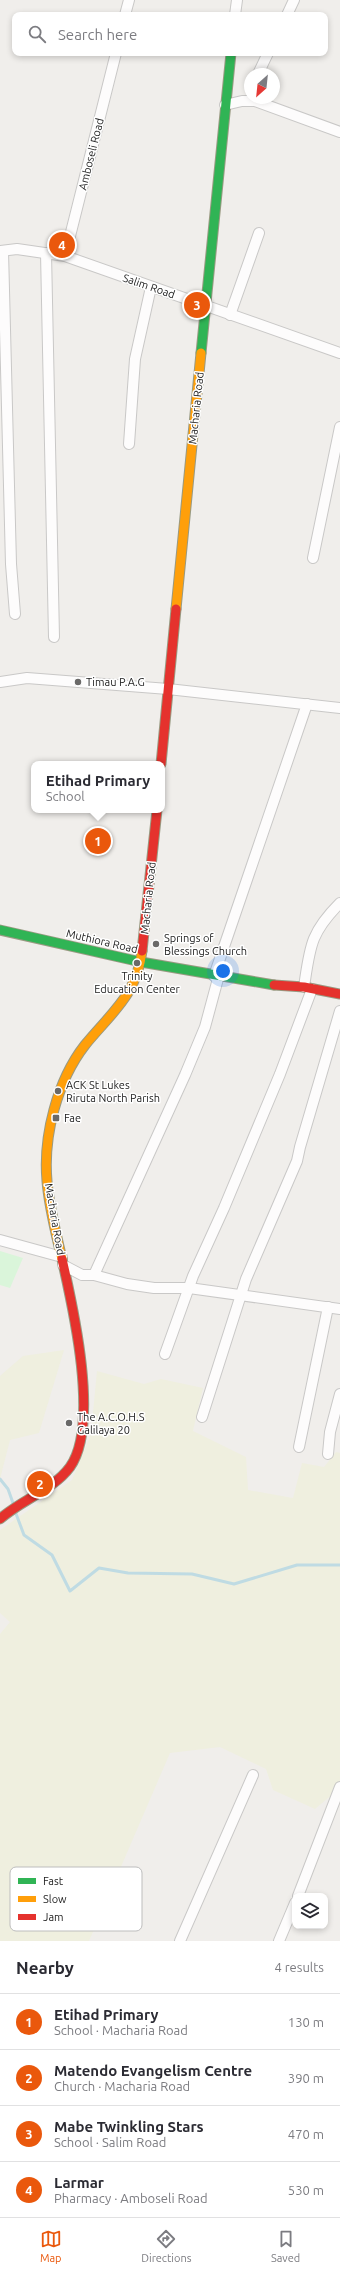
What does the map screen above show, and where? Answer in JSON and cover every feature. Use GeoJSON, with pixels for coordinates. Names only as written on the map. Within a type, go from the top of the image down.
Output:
{"type":"FeatureCollection","features":[{"type":"Feature","properties":{"kind":"street"},"geometry":{"type":"LineString","coordinates":[[126,12],[129,0]]}},
{"type":"Feature","properties":{"kind":"street"},"geometry":{"type":"LineString","coordinates":[[235,12],[237,0]]}},
{"type":"Feature","properties":{"kind":"street"},"geometry":{"type":"LineString","coordinates":[[288,12],[294,0]]}},
{"type":"Feature","properties":{"kind":"street","name":"Amboseli Road"},"geometry":{"type":"LineString","coordinates":[[65,256],[115,56]]}},
{"type":"Feature","properties":{"kind":"street","name":"Macharia Road"},"geometry":{"type":"LineString","coordinates":[[161,761],[206,306],[224,105],[231,56]]}},
{"type":"Feature","properties":{"kind":"street"},"geometry":{"type":"LineString","coordinates":[[261,68],[267,56]]}},
{"type":"Feature","properties":{"kind":"street"},"geometry":{"type":"LineString","coordinates":[[224,105],[244,101]]}},
{"type":"Feature","properties":{"kind":"street"},"geometry":{"type":"LineString","coordinates":[[263,104],[340,132]]}},
{"type":"Feature","properties":{"kind":"street"},"geometry":{"type":"LineString","coordinates":[[230,315],[259,233]]}},
{"type":"Feature","properties":{"kind":"street","name":"Salim Road"},"geometry":{"type":"LineString","coordinates":[[1,251],[17,250],[65,256],[340,353]]}},
{"type":"Feature","properties":{"kind":"street"},"geometry":{"type":"LineString","coordinates":[[1,251],[11,564],[15,614]]}},
{"type":"Feature","properties":{"kind":"street"},"geometry":{"type":"LineString","coordinates":[[46,253],[54,637]]}},
{"type":"Feature","properties":{"kind":"street"},"geometry":{"type":"LineString","coordinates":[[129,444],[135,359],[151,287]]}},
{"type":"Feature","properties":{"kind":"street"},"geometry":{"type":"LineString","coordinates":[[313,558],[340,427]]}},
{"type":"Feature","properties":{"kind":"street"},"geometry":{"type":"LineString","coordinates":[[0,682],[27,678],[168,689],[340,708]]}},
{"type":"Feature","properties":{"kind":"street"},"geometry":{"type":"LineString","coordinates":[[94,1275],[205,1028],[217,975],[307,704]]}},
{"type":"Feature","properties":{"kind":"street","name":"Macharia Road"},"geometry":{"type":"LineString","coordinates":[[3,1516],[62,1476],[76,1457],[83,1432],[82,1380],[79,1351],[49,1198],[46,1170],[47,1154],[59,1096],[72,1065],[83,1048],[132,988],[138,974],[141,962],[157,813]]}},
{"type":"Feature","properties":{"kind":"street"},"geometry":{"type":"LineString","coordinates":[[165,1354],[189,1288],[271,1096],[308,988],[308,957],[316,932],[323,921],[340,903]]}},
{"type":"Feature","properties":{"kind":"street","name":"Muthiora Road"},"geometry":{"type":"LineString","coordinates":[[0,930],[141,962],[267,984],[308,988],[340,994]]}},
{"type":"Feature","properties":{"kind":"street"},"geometry":{"type":"LineString","coordinates":[[202,1417],[241,1294],[297,1161],[300,1146],[340,1011]]}},
{"type":"Feature","properties":{"kind":"street"},"geometry":{"type":"LineString","coordinates":[[0,1240],[62,1261],[82,1275],[94,1275],[127,1284],[154,1288],[189,1288],[241,1294],[340,1309]]}},
{"type":"Feature","properties":{"kind":"street"},"geometry":{"type":"LineString","coordinates":[[299,1447],[328,1307]]}},
{"type":"Feature","properties":{"kind":"street"},"geometry":{"type":"LineString","coordinates":[[328,1454],[330,1432],[340,1394]]}},
{"type":"Feature","properties":{"kind":"street"},"geometry":{"type":"LineString","coordinates":[[180,1941],[253,1774]]}},
{"type":"Feature","properties":{"kind":"street"},"geometry":{"type":"LineString","coordinates":[[299,1893],[340,1787]]}},
{"type":"Feature","properties":{"kind":"street"},"geometry":{"type":"LineString","coordinates":[[279,1941],[292,1910]]}},
{"type":"Feature","properties":{"kind":"green space"},"geometry":{"type":"Polygon","coordinates":[[[0,1251],[23,1258],[10,1288],[0,1285],[0,1251]]]}},
{"type":"Feature","properties":{"kind":"green space"},"geometry":{"type":"Polygon","coordinates":[[[64,1350],[39,1433],[10,1440],[0,1479],[0,1376],[23,1356],[64,1350]]]}},
{"type":"Feature","properties":{"kind":"green space"},"geometry":{"type":"Polygon","coordinates":[[[97,1371],[144,1384],[161,1379],[203,1388],[193,1431],[246,1457],[248,1490],[293,1498],[302,1463],[324,1467],[336,1452],[340,1453],[340,1788],[315,1809],[273,1790],[266,1769],[220,1747],[170,1753],[121,1867],[10,1867],[10,1931],[93,1931],[89,1941],[0,1941],[0,1634],[10,1622],[0,1613],[0,1530],[72,1480],[91,1434],[97,1371]]]}},
{"type":"Feature","properties":{"kind":"waterway"},"geometry":{"type":"LineString","coordinates":[[0,1479],[8,1489],[13,1503]]}},
{"type":"Feature","properties":{"kind":"waterway"},"geometry":{"type":"LineString","coordinates":[[15,1511],[24,1535],[52,1555],[70,1591],[99,1568],[128,1573],[192,1574],[234,1584],[297,1565],[340,1565]]}},
{"type":"Feature","properties":{"kind":"traffic: fast"},"geometry":{"type":"LineString","coordinates":[[201,353],[231,56]]}},
{"type":"Feature","properties":{"kind":"traffic: fast"},"geometry":{"type":"LineString","coordinates":[[0,930],[141,962],[274,985]]}},
{"type":"Feature","properties":{"kind":"traffic: slow"},"geometry":{"type":"LineString","coordinates":[[176,609],[201,353]]}},
{"type":"Feature","properties":{"kind":"traffic: slow"},"geometry":{"type":"LineString","coordinates":[[62,1259],[51,1210],[46,1164],[47,1146],[54,1110],[60,1092],[75,1059],[129,992],[135,980],[142,951]]}},
{"type":"Feature","properties":{"kind":"traffic: jam"},"geometry":{"type":"LineString","coordinates":[[161,761],[176,609]]}},
{"type":"Feature","properties":{"kind":"traffic: jam"},"geometry":{"type":"LineString","coordinates":[[142,951],[157,813]]}},
{"type":"Feature","properties":{"kind":"traffic: jam"},"geometry":{"type":"LineString","coordinates":[[274,985],[304,987],[340,994]]}},
{"type":"Feature","properties":{"kind":"traffic: jam"},"geometry":{"type":"LineString","coordinates":[[0,1519],[17,1506],[46,1489],[63,1475],[70,1467],[79,1448],[83,1424],[84,1395],[77,1335],[62,1259]]}},
{"type":"Feature","properties":{"kind":"place","name":"Larmar"},"geometry":{"type":"Point","coordinates":[62,245]}},
{"type":"Feature","properties":{"kind":"place","name":"Mabe Twinkling Stars"},"geometry":{"type":"Point","coordinates":[197,305]}},
{"type":"Feature","properties":{"kind":"place","name":"Timau P.A.G"},"geometry":{"type":"Point","coordinates":[78,682]}},
{"type":"Feature","properties":{"kind":"place","name":"Etihad Primary"},"geometry":{"type":"Point","coordinates":[98,841]}},
{"type":"Feature","properties":{"kind":"place","name":"Springs of Blessings Church"},"geometry":{"type":"Point","coordinates":[156,944]}},
{"type":"Feature","properties":{"kind":"place","name":"Trinity Education Center"},"geometry":{"type":"Point","coordinates":[137,963]}},
{"type":"Feature","properties":{"kind":"place","name":"ACK St Lukes Riruta North Parish"},"geometry":{"type":"Point","coordinates":[58,1091]}},
{"type":"Feature","properties":{"kind":"place","name":"Fae"},"geometry":{"type":"Point","coordinates":[56,1118]}},
{"type":"Feature","properties":{"kind":"place","name":"The A.C.O.H.S Galilaya 20"},"geometry":{"type":"Point","coordinates":[69,1423]}},
{"type":"Feature","properties":{"kind":"place","name":"Matendo Evangelism Centre"},"geometry":{"type":"Point","coordinates":[40,1484]}}]}
